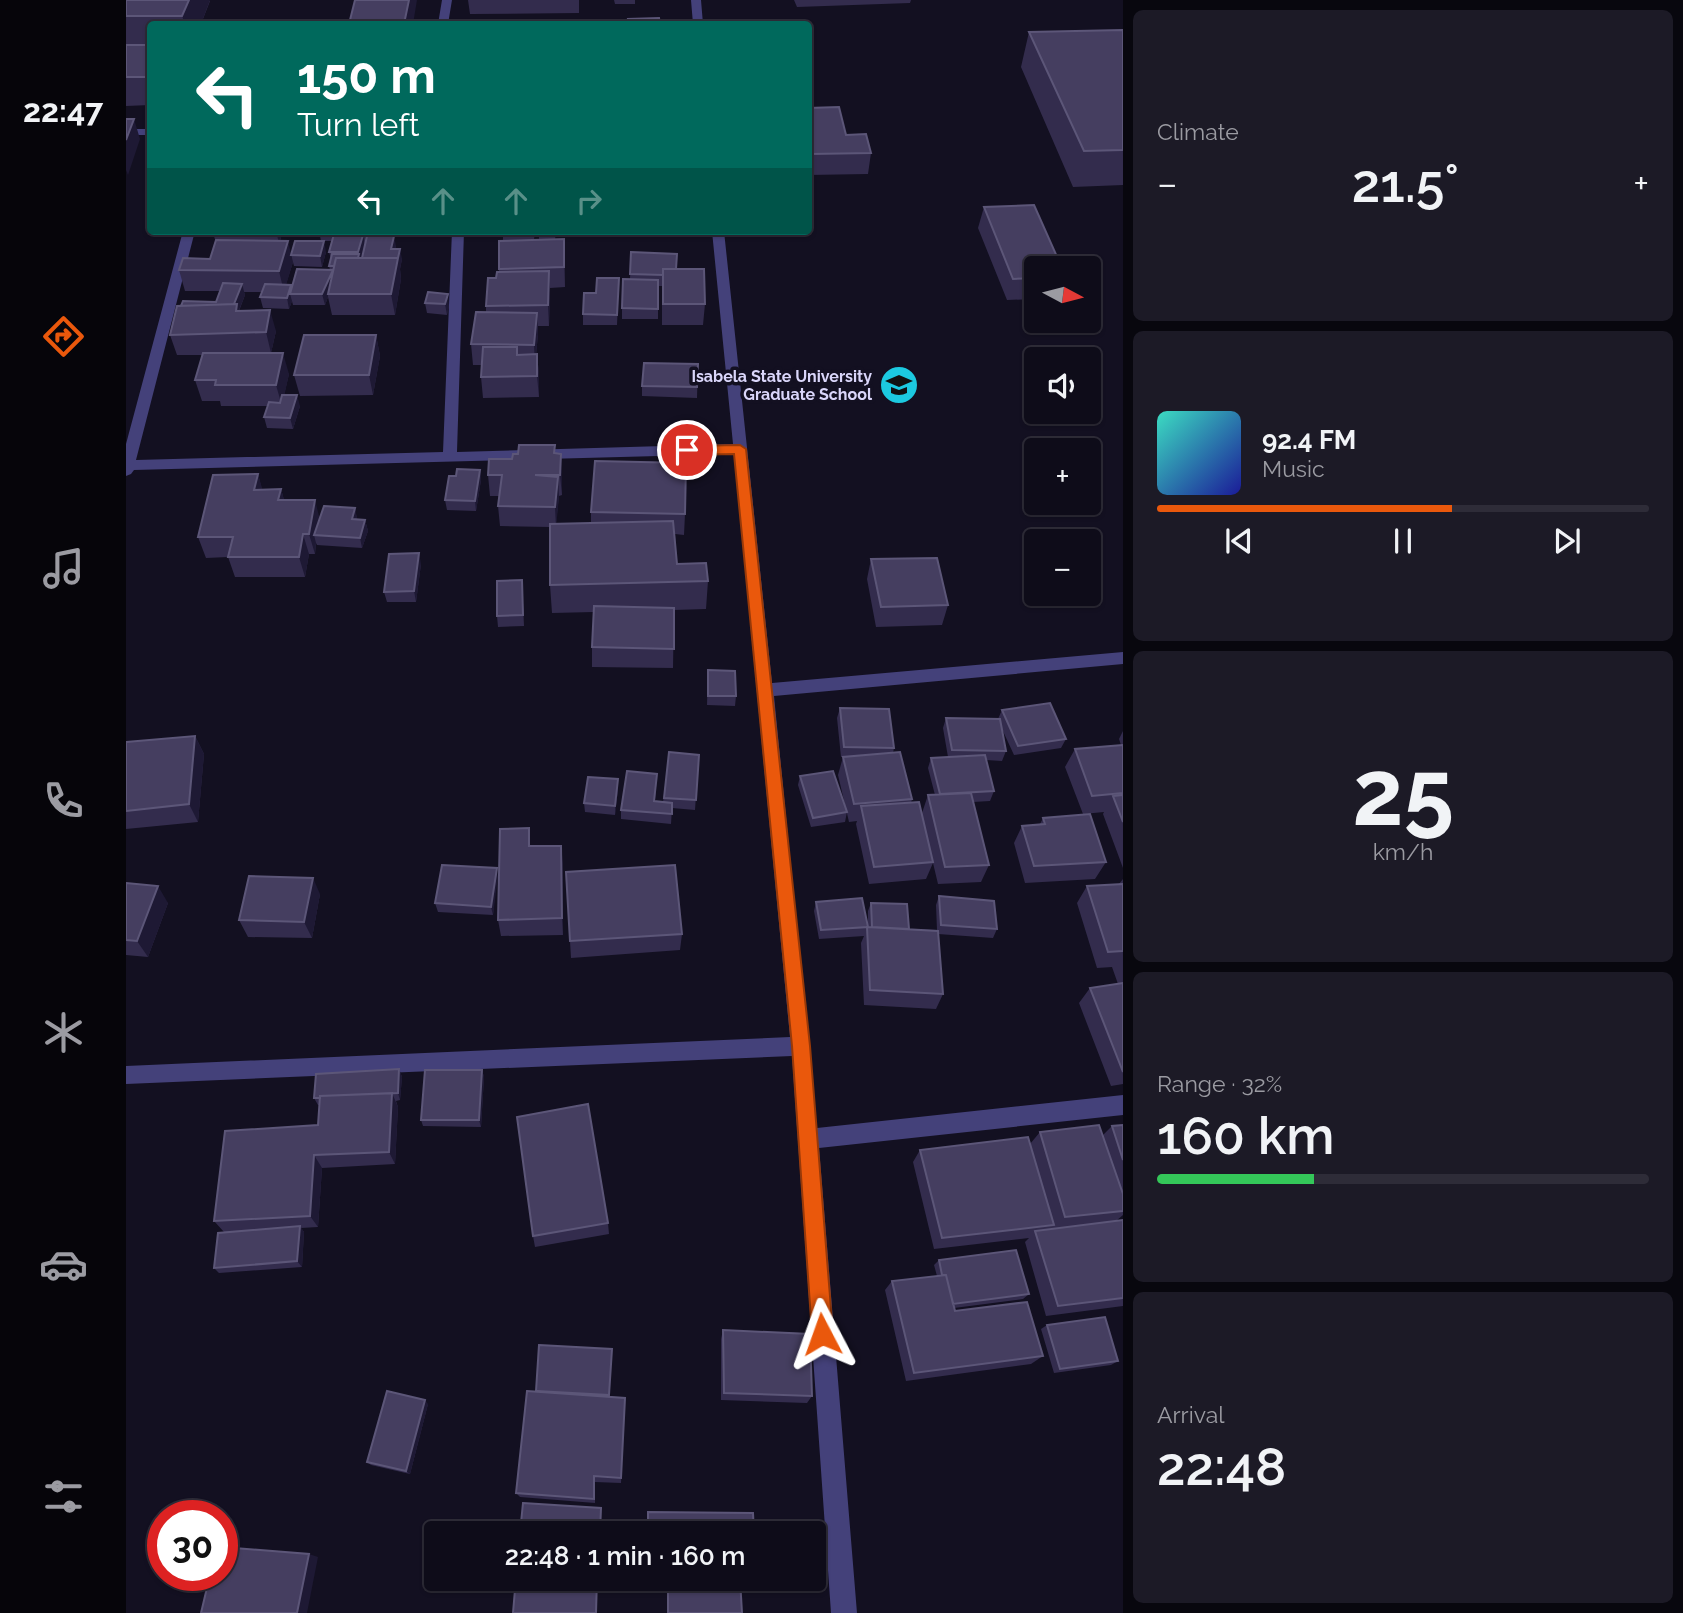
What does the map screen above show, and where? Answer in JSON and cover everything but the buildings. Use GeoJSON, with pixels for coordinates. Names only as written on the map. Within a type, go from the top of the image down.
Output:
{"type":"FeatureCollection","features":[{"type":"Feature","properties":{"kind":"street"},"geometry":{"type":"LineString","coordinates":[[444,21],[447,0]]}},
{"type":"Feature","properties":{"kind":"street"},"geometry":{"type":"LineString","coordinates":[[696,0],[698,21]]}},
{"type":"Feature","properties":{"kind":"street"},"geometry":{"type":"LineString","coordinates":[[126,132],[147,132]]}},
{"type":"Feature","properties":{"kind":"street"},"geometry":{"type":"LineString","coordinates":[[188,235],[127,467],[450,455],[740,449]]}},
{"type":"Feature","properties":{"kind":"street"},"geometry":{"type":"LineString","coordinates":[[450,455],[458,235]]}},
{"type":"Feature","properties":{"kind":"street"},"geometry":{"type":"LineString","coordinates":[[718,235],[801,1046],[844,1613]]}},
{"type":"Feature","properties":{"kind":"street"},"geometry":{"type":"LineString","coordinates":[[765,690],[1123,658]]}},
{"type":"Feature","properties":{"kind":"street"},"geometry":{"type":"LineString","coordinates":[[126,1074],[801,1046]]}},
{"type":"Feature","properties":{"kind":"street"},"geometry":{"type":"LineString","coordinates":[[807,1139],[1123,1105]]}},
{"type":"Feature","properties":{"kind":"place","name":"Isabela State University Graduate School"},"geometry":{"type":"Point","coordinates":[899,385]}},
{"type":"Feature","properties":{"kind":"route"},"geometry":{"type":"LineString","coordinates":[[687,450],[740,449],[801,1046],[822,1334]]}}]}
